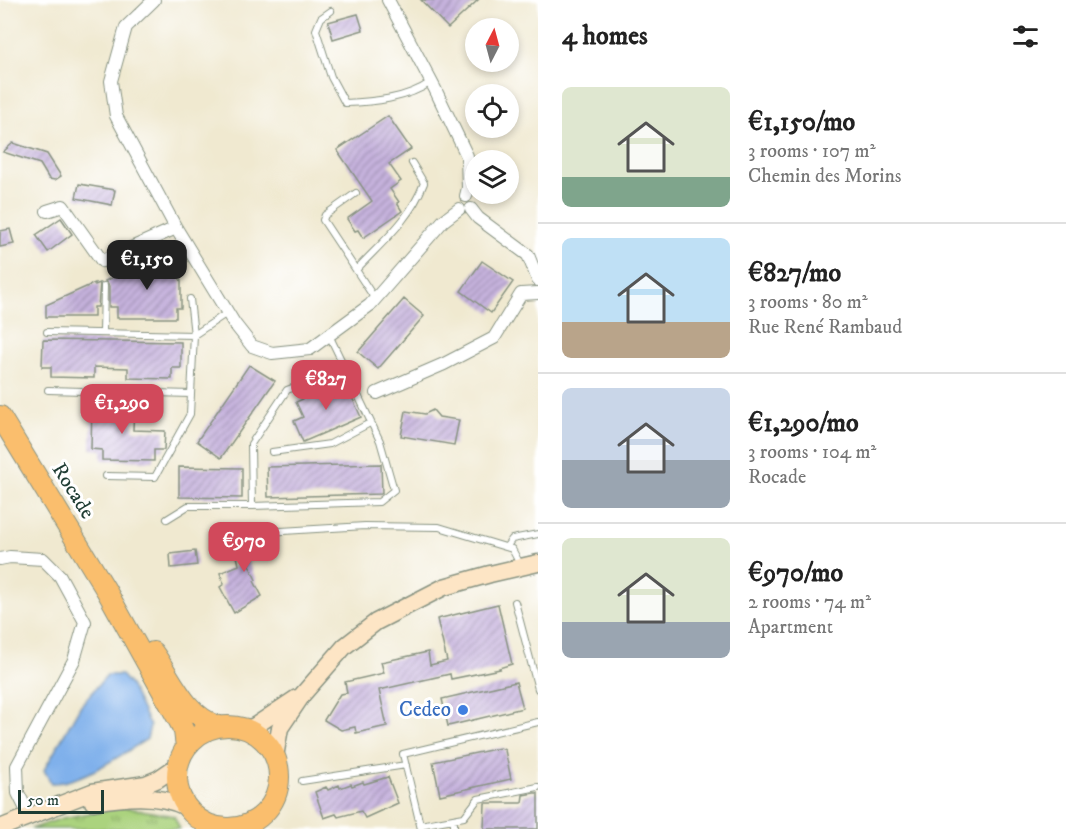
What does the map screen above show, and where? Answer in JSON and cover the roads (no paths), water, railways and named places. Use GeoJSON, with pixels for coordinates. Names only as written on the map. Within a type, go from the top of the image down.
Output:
{"type":"FeatureCollection","features":[{"type":"Feature","properties":{"kind":"main road","name":"Rocade"},"geometry":{"type":"LineString","coordinates":[[0,416],[106,590],[180,723],[184,731],[186,747]]}},
{"type":"Feature","properties":{"kind":"main road"},"geometry":{"type":"LineString","coordinates":[[275,757],[280,728],[303,694],[345,646],[376,621],[444,587],[538,563]]}},
{"type":"Feature","properties":{"kind":"main road","name":"Rocade"},"geometry":{"type":"LineString","coordinates":[[106,590],[193,711],[209,723],[219,726]]}},
{"type":"Feature","properties":{"kind":"main road"},"geometry":{"type":"LineString","coordinates":[[247,729],[303,694]]}},
{"type":"Feature","properties":{"kind":"main road"},"geometry":{"type":"LineString","coordinates":[[219,726],[247,729],[264,740],[275,757],[279,775],[277,793],[268,809],[258,819],[246,825],[234,829],[204,826],[186,807],[177,787],[177,766],[186,747],[201,734],[219,726]]}},
{"type":"Feature","properties":{"kind":"main road"},"geometry":{"type":"LineString","coordinates":[[0,828],[92,792],[146,784],[177,766]]}},
{"type":"Feature","properties":{"kind":"main road"},"geometry":{"type":"LineString","coordinates":[[54,808],[139,797],[168,800],[186,807]]}},
{"type":"Feature","properties":{"kind":"main road"},"geometry":{"type":"LineString","coordinates":[[268,809],[270,829]]}},
{"type":"Feature","properties":{"kind":"street"},"geometry":{"type":"LineString","coordinates":[[154,0],[126,27],[111,81],[116,116],[176,228],[227,313],[252,346],[272,353],[310,349],[329,335],[376,299],[444,221],[465,209],[473,201],[466,196],[467,156],[432,82],[388,0]]}},
{"type":"Feature","properties":{"kind":"street"},"geometry":{"type":"LineString","coordinates":[[47,211],[63,206],[102,261],[176,228]]}},
{"type":"Feature","properties":{"kind":"street"},"geometry":{"type":"LineString","coordinates":[[465,209],[528,255],[538,280]]}},
{"type":"Feature","properties":{"kind":"street"},"geometry":{"type":"LineString","coordinates":[[377,393],[444,364],[494,338],[521,294],[538,293]]}},
{"type":"Feature","properties":{"kind":"street"},"geometry":{"type":"LineString","coordinates":[[0,559],[10,557],[43,559],[60,576],[85,622],[74,660],[17,766],[18,793],[30,817]]}},
{"type":"Feature","properties":{"kind":"lane"},"geometry":{"type":"LineString","coordinates":[[331,11],[321,18],[315,30],[331,77],[345,103],[375,102],[422,88],[432,82]]}},
{"type":"Feature","properties":{"kind":"lane"},"geometry":{"type":"LineString","coordinates":[[356,270],[396,230],[417,201],[424,183],[412,163]]}},
{"type":"Feature","properties":{"kind":"lane"},"geometry":{"type":"LineString","coordinates":[[356,193],[325,215],[323,220],[376,299]]}},
{"type":"Feature","properties":{"kind":"lane"},"geometry":{"type":"LineString","coordinates":[[103,333],[104,286]]}},
{"type":"Feature","properties":{"kind":"lane"},"geometry":{"type":"LineString","coordinates":[[106,476],[155,477],[190,414],[194,334],[190,299]]}},
{"type":"Feature","properties":{"kind":"lane"},"geometry":{"type":"LineString","coordinates":[[47,332],[194,334],[227,313]]}},
{"type":"Feature","properties":{"kind":"lane"},"geometry":{"type":"LineString","coordinates":[[168,519],[189,506],[379,502],[394,490],[380,441],[329,335]]}},
{"type":"Feature","properties":{"kind":"lane"},"geometry":{"type":"LineString","coordinates":[[252,506],[251,444],[287,390],[344,368]]}},
{"type":"Feature","properties":{"kind":"lane"},"geometry":{"type":"LineString","coordinates":[[48,390],[191,394]]}},
{"type":"Feature","properties":{"kind":"lane"},"geometry":{"type":"LineString","coordinates":[[272,452],[330,444],[370,423]]}},
{"type":"Feature","properties":{"kind":"lane"},"geometry":{"type":"LineString","coordinates":[[216,535],[365,526],[438,527],[507,546],[516,553],[521,567]]}},
{"type":"Feature","properties":{"kind":"lane"},"geometry":{"type":"LineString","coordinates":[[507,546],[512,539],[538,534]]}},
{"type":"Feature","properties":{"kind":"lane"},"geometry":{"type":"LineString","coordinates":[[515,602],[538,689]]}},
{"type":"Feature","properties":{"kind":"lane"},"geometry":{"type":"LineString","coordinates":[[538,722],[403,754],[420,827],[464,817],[478,799],[538,787]]}},
{"type":"Feature","properties":{"kind":"lane"},"geometry":{"type":"LineString","coordinates":[[302,781],[406,765]]}},
{"type":"Feature","properties":{"kind":"lane"},"geometry":{"type":"LineString","coordinates":[[454,819],[454,829]]}},
{"type":"Feature","properties":{"kind":"water"},"geometry":{"type":"Polygon","coordinates":[[[107,675],[121,675],[130,685],[150,726],[147,739],[114,760],[75,779],[51,783],[44,770],[81,705],[107,675]]]}},
{"type":"Feature","properties":{"kind":"place","name":"Cedeo"},"geometry":{"type":"Point","coordinates":[463,710]}}]}
